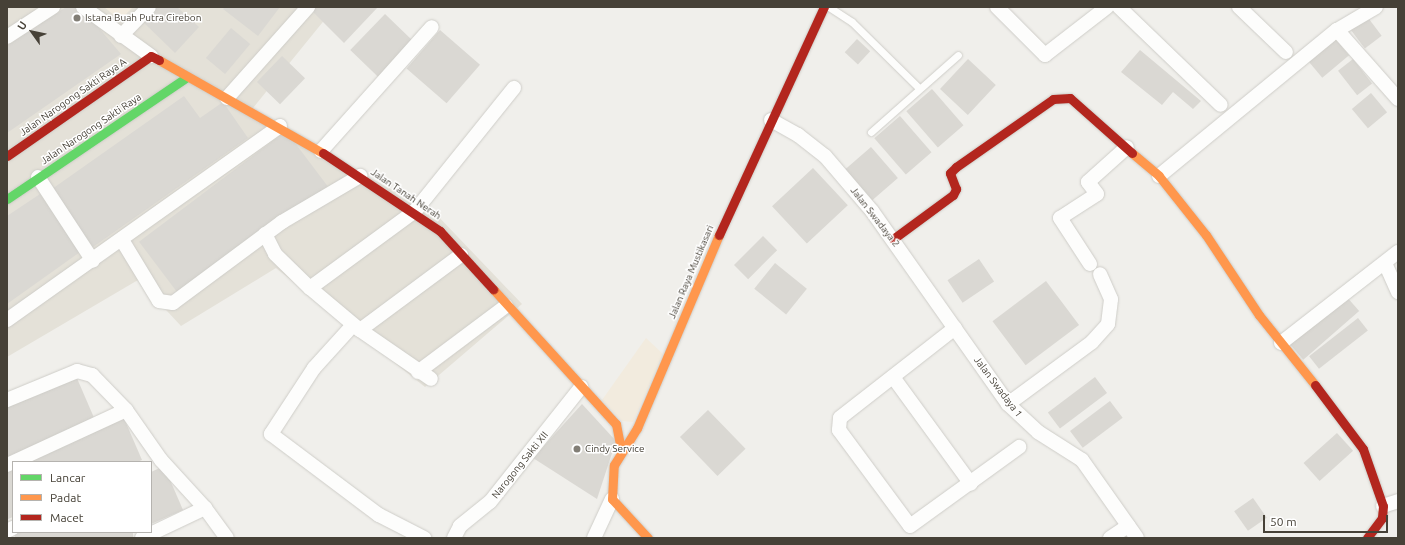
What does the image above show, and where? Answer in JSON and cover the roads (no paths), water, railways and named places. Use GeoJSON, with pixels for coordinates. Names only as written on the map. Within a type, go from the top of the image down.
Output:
{"type":"FeatureCollection","features":[{"type":"Feature","properties":{"kind":"street"},"geometry":{"type":"LineString","coordinates":[[7,36],[53,7]]}},
{"type":"Feature","properties":{"kind":"street"},"geometry":{"type":"LineString","coordinates":[[83,7],[121,36],[151,56]]}},
{"type":"Feature","properties":{"kind":"street"},"geometry":{"type":"LineString","coordinates":[[121,36],[149,7]]}},
{"type":"Feature","properties":{"kind":"street"},"geometry":{"type":"LineString","coordinates":[[227,98],[308,7]]}},
{"type":"Feature","properties":{"kind":"street","name":"Jalan Raya Mustikasari"},"geometry":{"type":"LineString","coordinates":[[612,499],[610,481],[622,450],[637,428],[771,120],[824,7]]}},
{"type":"Feature","properties":{"kind":"street"},"geometry":{"type":"LineString","coordinates":[[997,7],[1045,55],[1107,7]]}},
{"type":"Feature","properties":{"kind":"street"},"geometry":{"type":"LineString","coordinates":[[1119,7],[1221,105]]}},
{"type":"Feature","properties":{"kind":"street"},"geometry":{"type":"LineString","coordinates":[[1239,7],[1286,52]]}},
{"type":"Feature","properties":{"kind":"street"},"geometry":{"type":"LineString","coordinates":[[1159,176],[1337,30],[1376,7]]}},
{"type":"Feature","properties":{"kind":"street"},"geometry":{"type":"LineString","coordinates":[[321,151],[432,27]]}},
{"type":"Feature","properties":{"kind":"street"},"geometry":{"type":"LineString","coordinates":[[1337,30],[1398,99]]}},
{"type":"Feature","properties":{"kind":"street","name":"Jalan Tanah Nerah"},"geometry":{"type":"LineString","coordinates":[[151,56],[187,78],[280,126],[415,211],[440,230],[506,306],[616,424],[622,450]]}},
{"type":"Feature","properties":{"kind":"street","name":"Jalan Narogong Sakti Raya A"},"geometry":{"type":"LineString","coordinates":[[7,156],[151,56]]}},
{"type":"Feature","properties":{"kind":"street","name":"Jalan Narogong Sakti Raya"},"geometry":{"type":"LineString","coordinates":[[7,199],[187,78]]}},
{"type":"Feature","properties":{"kind":"street"},"geometry":{"type":"LineString","coordinates":[[310,288],[415,211],[514,88]]}},
{"type":"Feature","properties":{"kind":"street"},"geometry":{"type":"LineString","coordinates":[[893,239],[953,195],[956,189],[950,172],[956,167],[1053,99],[1070,98],[1159,176],[1281,343],[1363,449],[1383,506],[1382,518],[1368,538]]}},
{"type":"Feature","properties":{"kind":"street","name":"Jalan Swadaya 2"},"geometry":{"type":"LineString","coordinates":[[771,120],[798,135],[825,156],[893,239],[957,331]]}},
{"type":"Feature","properties":{"kind":"street"},"geometry":{"type":"LineString","coordinates":[[7,320],[93,261],[280,126]]}},
{"type":"Feature","properties":{"kind":"street"},"geometry":{"type":"LineString","coordinates":[[1090,264],[1060,218],[1097,194],[1088,182],[1127,147]]}},
{"type":"Feature","properties":{"kind":"street"},"geometry":{"type":"LineString","coordinates":[[122,240],[164,304],[173,303],[265,234],[360,176]]}},
{"type":"Feature","properties":{"kind":"street"},"geometry":{"type":"LineString","coordinates":[[38,177],[93,261]]}},
{"type":"Feature","properties":{"kind":"street"},"geometry":{"type":"LineString","coordinates":[[265,234],[278,257],[310,288],[357,327],[418,372],[431,379]]}},
{"type":"Feature","properties":{"kind":"street"},"geometry":{"type":"LineString","coordinates":[[1281,343],[1398,252]]}},
{"type":"Feature","properties":{"kind":"street"},"geometry":{"type":"LineString","coordinates":[[424,538],[379,515],[271,434],[314,368],[357,327],[461,255]]}},
{"type":"Feature","properties":{"kind":"street"},"geometry":{"type":"LineString","coordinates":[[1385,263],[1398,292]]}},
{"type":"Feature","properties":{"kind":"street"},"geometry":{"type":"LineString","coordinates":[[1008,404],[1092,342],[1108,324],[1111,299],[1100,274]]}},
{"type":"Feature","properties":{"kind":"street"},"geometry":{"type":"LineString","coordinates":[[418,372],[506,306]]}},
{"type":"Feature","properties":{"kind":"street"},"geometry":{"type":"LineString","coordinates":[[957,331],[893,377],[840,418],[838,423],[906,523],[916,525],[1018,447]]}},
{"type":"Feature","properties":{"kind":"street","name":"Jalan Swadaya 1"},"geometry":{"type":"LineString","coordinates":[[957,331],[1008,404],[1038,432],[1082,460],[1137,538]]}},
{"type":"Feature","properties":{"kind":"street"},"geometry":{"type":"LineString","coordinates":[[7,400],[77,371],[92,375],[126,410],[156,463],[205,508],[227,538]]}},
{"type":"Feature","properties":{"kind":"street"},"geometry":{"type":"LineString","coordinates":[[893,377],[971,484]]}},
{"type":"Feature","properties":{"kind":"street","name":"Narogong Sakti XII"},"geometry":{"type":"LineString","coordinates":[[454,538],[460,526],[490,502],[581,387]]}},
{"type":"Feature","properties":{"kind":"street"},"geometry":{"type":"LineString","coordinates":[[16,461],[126,410]]}},
{"type":"Feature","properties":{"kind":"street"},"geometry":{"type":"LineString","coordinates":[[594,538],[612,499],[648,538]]}},
{"type":"Feature","properties":{"kind":"street"},"geometry":{"type":"LineString","coordinates":[[1383,506],[1398,501]]}},
{"type":"Feature","properties":{"kind":"street"},"geometry":{"type":"LineString","coordinates":[[142,538],[205,508]]}},
{"type":"Feature","properties":{"kind":"street"},"geometry":{"type":"LineString","coordinates":[[1110,538],[1128,526]]}},
{"type":"Feature","properties":{"kind":"street"},"geometry":{"type":"LineString","coordinates":[[7,531],[10,538]]}},
{"type":"Feature","properties":{"kind":"lane"},"geometry":{"type":"LineString","coordinates":[[829,7],[852,22],[919,88]]}},
{"type":"Feature","properties":{"kind":"lane"},"geometry":{"type":"LineString","coordinates":[[871,132],[958,55]]}},
{"type":"Feature","properties":{"kind":"place","name":"Istana Buah Putra Cirebon"},"geometry":{"type":"Point","coordinates":[77,18]}},
{"type":"Feature","properties":{"kind":"place","name":"Cindy Service"},"geometry":{"type":"Point","coordinates":[577,449]}}]}
